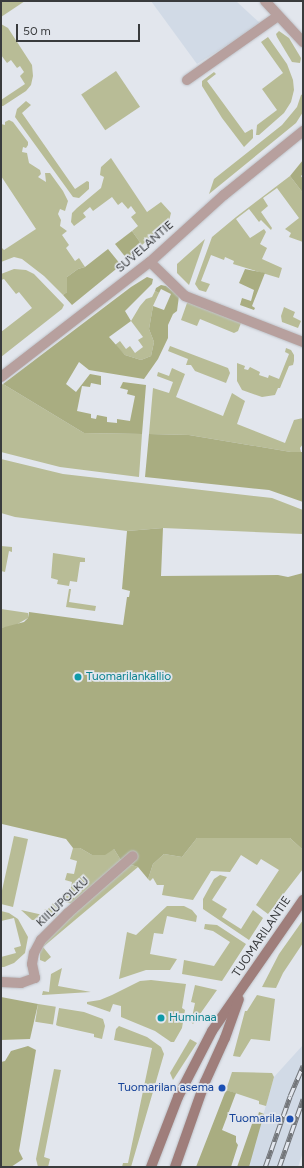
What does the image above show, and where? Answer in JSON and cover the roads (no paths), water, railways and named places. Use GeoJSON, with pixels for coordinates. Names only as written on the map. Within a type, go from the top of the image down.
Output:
{"type":"FeatureCollection","features":[{"type":"Feature","properties":{"kind":"main road","name":"TUOMARILANTIE"},"geometry":{"type":"LineString","coordinates":[[151,1167],[178,1097],[212,1030],[243,988],[268,949],[303,900]]}},
{"type":"Feature","properties":{"kind":"main road","name":"TUOMARILANTIE"},"geometry":{"type":"LineString","coordinates":[[175,1167],[205,1082],[225,1038],[243,988]]}},
{"type":"Feature","properties":{"kind":"street"},"geometry":{"type":"LineString","coordinates":[[265,1],[303,42]]}},
{"type":"Feature","properties":{"kind":"street"},"geometry":{"type":"LineString","coordinates":[[187,80],[278,16]]}},
{"type":"Feature","properties":{"kind":"street","name":"SUVELANTIE"},"geometry":{"type":"LineString","coordinates":[[1,377],[150,262],[224,195],[303,132]]}},
{"type":"Feature","properties":{"kind":"street"},"geometry":{"type":"LineString","coordinates":[[150,262],[185,296],[303,342]]}},
{"type":"Feature","properties":{"kind":"street","name":"KIILUPOLKU"},"geometry":{"type":"LineString","coordinates":[[1,982],[21,983],[35,978],[32,964],[34,953],[41,940],[68,913],[133,856]]}},
{"type":"Feature","properties":{"kind":"railway"},"geometry":{"type":"LineString","coordinates":[[265,1167],[290,1096],[303,1066]]}},
{"type":"Feature","properties":{"kind":"railway"},"geometry":{"type":"LineString","coordinates":[[279,1167],[303,1099]]}},
{"type":"Feature","properties":{"kind":"place","name":"Tuomarilankallio"},"geometry":{"type":"Point","coordinates":[78,677]}},
{"type":"Feature","properties":{"kind":"place","name":"Huminaa"},"geometry":{"type":"Point","coordinates":[161,1018]}},
{"type":"Feature","properties":{"kind":"place","name":"Tuomarilan asema"},"geometry":{"type":"Point","coordinates":[222,1088]}},
{"type":"Feature","properties":{"kind":"place","name":"Tuomarila"},"geometry":{"type":"Point","coordinates":[290,1119]}}]}
